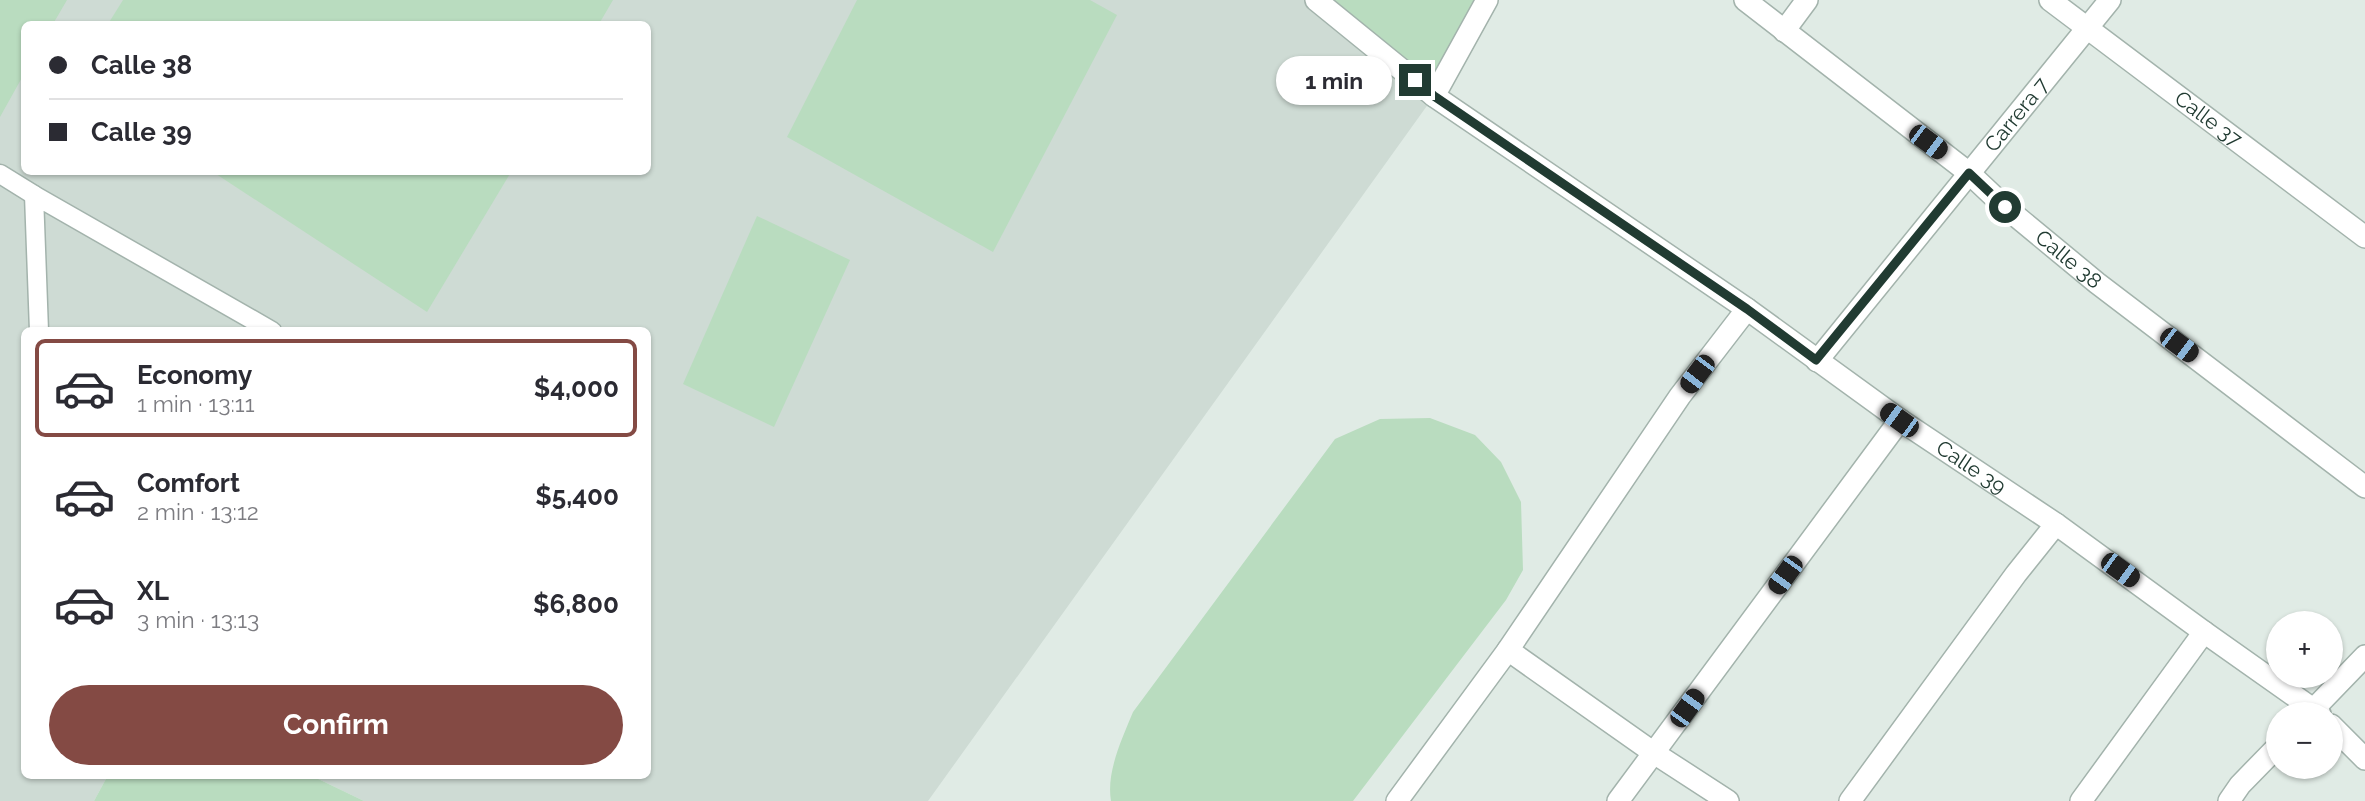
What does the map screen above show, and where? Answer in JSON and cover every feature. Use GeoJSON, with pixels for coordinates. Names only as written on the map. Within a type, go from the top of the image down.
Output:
{"type":"FeatureCollection","features":[{"type":"Feature","properties":{"kind":"street","name":"Calle 39"},"geometry":{"type":"LineString","coordinates":[[1316,0],[1434,96],[1747,309],[1899,420],[2056,524],[2301,702]]}},
{"type":"Feature","properties":{"kind":"street"},"geometry":{"type":"LineString","coordinates":[[1434,96],[1487,0]]}},
{"type":"Feature","properties":{"kind":"street","name":"Calle 38"},"geometry":{"type":"LineString","coordinates":[[1745,0],[1969,173],[2005,207],[2097,283],[2365,487]]}},
{"type":"Feature","properties":{"kind":"street"},"geometry":{"type":"LineString","coordinates":[[1784,31],[1807,0]]}},
{"type":"Feature","properties":{"kind":"street","name":"Calle 37"},"geometry":{"type":"LineString","coordinates":[[2050,0],[2365,237]]}},
{"type":"Feature","properties":{"kind":"street","name":"Carrera 7"},"geometry":{"type":"LineString","coordinates":[[1816,360],[2110,0]]}},
{"type":"Feature","properties":{"kind":"street"},"geometry":{"type":"LineString","coordinates":[[1397,801],[1508,650],[1680,396],[1747,309]]}},
{"type":"Feature","properties":{"kind":"street"},"geometry":{"type":"LineString","coordinates":[[1618,801],[1899,420]]}},
{"type":"Feature","properties":{"kind":"street"},"geometry":{"type":"LineString","coordinates":[[1850,801],[2016,574],[2056,524]]}},
{"type":"Feature","properties":{"kind":"street"},"geometry":{"type":"LineString","coordinates":[[2081,801],[2204,632]]}},
{"type":"Feature","properties":{"kind":"street"},"geometry":{"type":"LineString","coordinates":[[1508,650],[1654,753],[1728,801]]}},
{"type":"Feature","properties":{"kind":"street"},"geometry":{"type":"LineString","coordinates":[[2324,702],[2365,656]]}},
{"type":"Feature","properties":{"kind":"street"},"geometry":{"type":"LineString","coordinates":[[2343,737],[2365,759]]}},
{"type":"Feature","properties":{"kind":"street"},"geometry":{"type":"LineString","coordinates":[[2228,801],[2266,758]]}},
{"type":"Feature","properties":{"kind":"lane"},"geometry":{"type":"LineString","coordinates":[[0,174],[265,327]]}},
{"type":"Feature","properties":{"kind":"lane"},"geometry":{"type":"LineString","coordinates":[[34,195],[39,327]]}},
{"type":"Feature","properties":{"kind":"shaded area"},"geometry":{"type":"Polygon","coordinates":[[[0,0],[1316,0],[1434,96],[928,801],[364,801],[318,779],[651,779],[651,327],[21,327],[21,779],[106,779],[94,801],[0,801],[0,0]]]}},
{"type":"Feature","properties":{"kind":"green space"},"geometry":{"type":"Polygon","coordinates":[[[0,0],[67,0],[55,21],[21,21],[21,79],[0,117],[0,0]]]}},
{"type":"Feature","properties":{"kind":"green space"},"geometry":{"type":"Polygon","coordinates":[[[123,0],[613,0],[601,21],[110,21],[123,0]]]}},
{"type":"Feature","properties":{"kind":"green space"},"geometry":{"type":"Polygon","coordinates":[[[857,0],[1090,0],[1117,15],[993,252],[787,137],[857,0]]]}},
{"type":"Feature","properties":{"kind":"green space"},"geometry":{"type":"Polygon","coordinates":[[[1316,0],[1487,0],[1434,96],[1316,0]]]}},
{"type":"Feature","properties":{"kind":"green space"},"geometry":{"type":"Polygon","coordinates":[[[218,175],[509,175],[427,312],[218,175]]]}},
{"type":"Feature","properties":{"kind":"green space"},"geometry":{"type":"Polygon","coordinates":[[[757,216],[850,260],[774,427],[683,384],[757,216]]]}},
{"type":"Feature","properties":{"kind":"green space"},"geometry":{"type":"Polygon","coordinates":[[[1430,418],[1475,435],[1501,462],[1521,502],[1523,570],[1506,600],[1353,801],[1111,801],[1113,767],[1133,712],[1335,439],[1380,419],[1430,418]]]}},
{"type":"Feature","properties":{"kind":"green space"},"geometry":{"type":"Polygon","coordinates":[[[106,779],[318,779],[364,801],[94,801],[106,779]]]}},
{"type":"Feature","properties":{"kind":"route"},"geometry":{"type":"LineString","coordinates":[[1415,80],[1434,96],[1747,309],[1816,360],[1969,173],[2005,207]]}}]}
